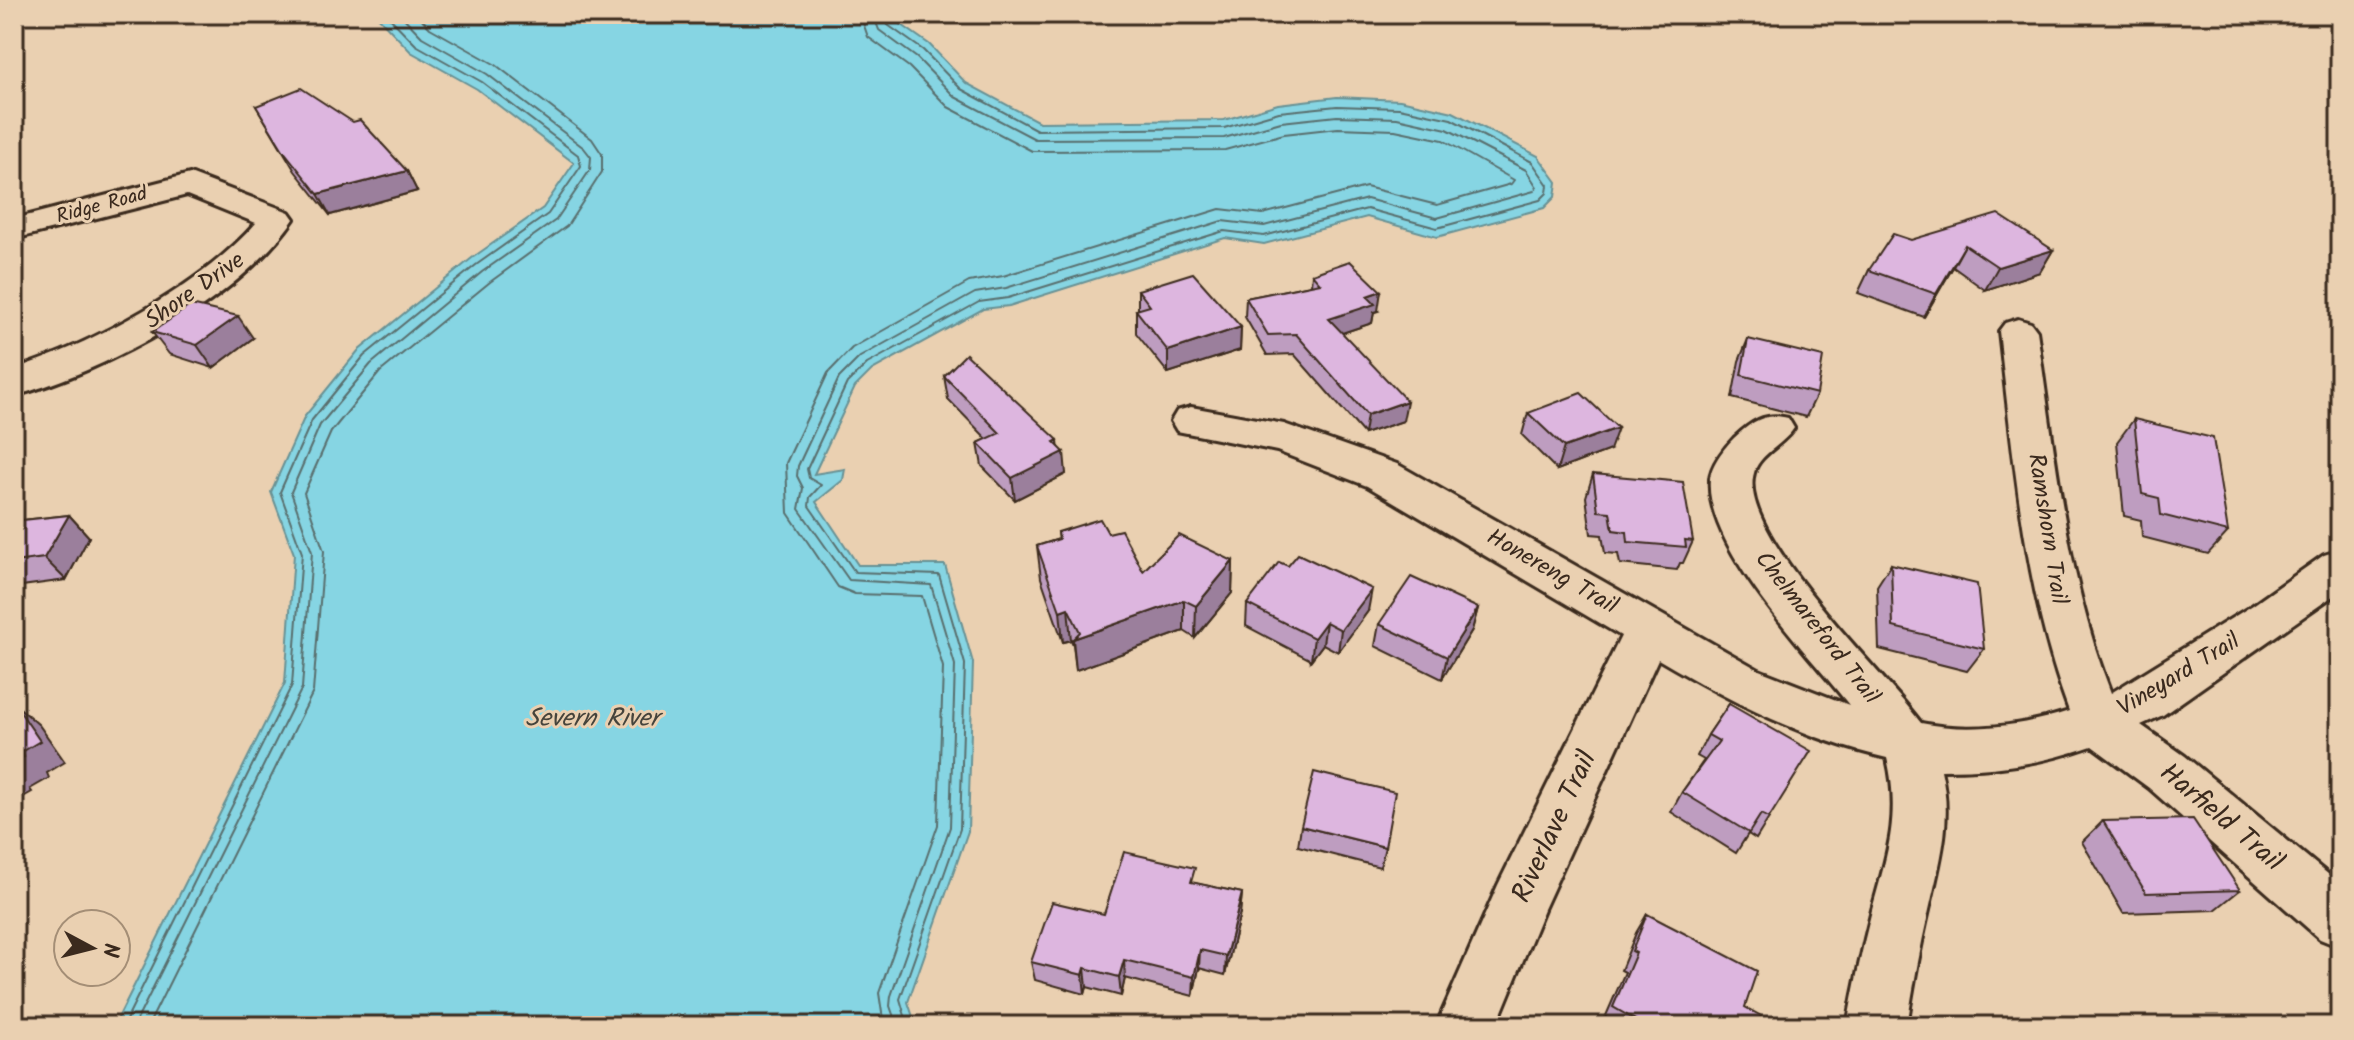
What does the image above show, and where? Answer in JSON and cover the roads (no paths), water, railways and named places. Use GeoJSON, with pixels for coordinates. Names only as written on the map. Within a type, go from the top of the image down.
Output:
{"type":"FeatureCollection","features":[{"type":"Feature","properties":{"kind":"street","name":"Ridge Road"},"geometry":{"type":"LineString","coordinates":[[14,229],[190,184]]}},
{"type":"Feature","properties":{"kind":"street","name":"Shore Drive"},"geometry":{"type":"LineString","coordinates":[[14,383],[63,368],[153,323],[257,247],[277,219],[190,184]]}},
{"type":"Feature","properties":{"kind":"street","name":"Ramshorn Trail"},"geometry":{"type":"LineString","coordinates":[[2018,331],[2060,609],[2084,689],[2098,722]]}},
{"type":"Feature","properties":{"kind":"street","name":"Honereng Trail"},"geometry":{"type":"LineString","coordinates":[[1191,421],[1284,438],[1382,475],[1705,664],[1777,700],[1860,731],[1907,743]]}},
{"type":"Feature","properties":{"kind":"street","name":"Chelmareford Trail"},"geometry":{"type":"LineString","coordinates":[[1773,428],[1750,445],[1731,478],[1731,494],[1745,532],[1761,560],[1813,628],[1907,743]]}},
{"type":"Feature","properties":{"kind":"street","name":"Vineyard Trail"},"geometry":{"type":"LineString","coordinates":[[1907,743],[1961,749],[1989,748],[2047,740],[2098,722],[2145,700],[2270,618],[2340,567]]}},
{"type":"Feature","properties":{"kind":"street","name":"Riverlave Trail"},"geometry":{"type":"LineString","coordinates":[[1466,1026],[1518,904],[1648,629]]}},
{"type":"Feature","properties":{"kind":"street","name":"Harfield Trail"},"geometry":{"type":"LineString","coordinates":[[2098,722],[2167,772],[2340,920]]}},
{"type":"Feature","properties":{"kind":"street"},"geometry":{"type":"LineString","coordinates":[[1877,1026],[1897,924],[1921,832],[1920,787],[1907,743]]}},
{"type":"Feature","properties":{"kind":"water","name":"Severn River"},"geometry":{"type":"Polygon","coordinates":[[[375,14],[886,14],[929,44],[966,83],[1039,122],[1224,120],[1278,104],[1337,97],[1400,100],[1453,112],[1538,156],[1557,182],[1555,197],[1544,208],[1437,237],[1367,217],[1264,244],[1225,238],[1009,306],[983,309],[872,370],[855,387],[814,474],[845,469],[843,480],[816,502],[858,565],[945,565],[973,663],[968,831],[908,1002],[916,1026],[114,1026],[285,683],[294,554],[271,492],[305,416],[358,351],[472,258],[543,208],[574,163],[477,89],[411,52],[375,14]]]}}]}
